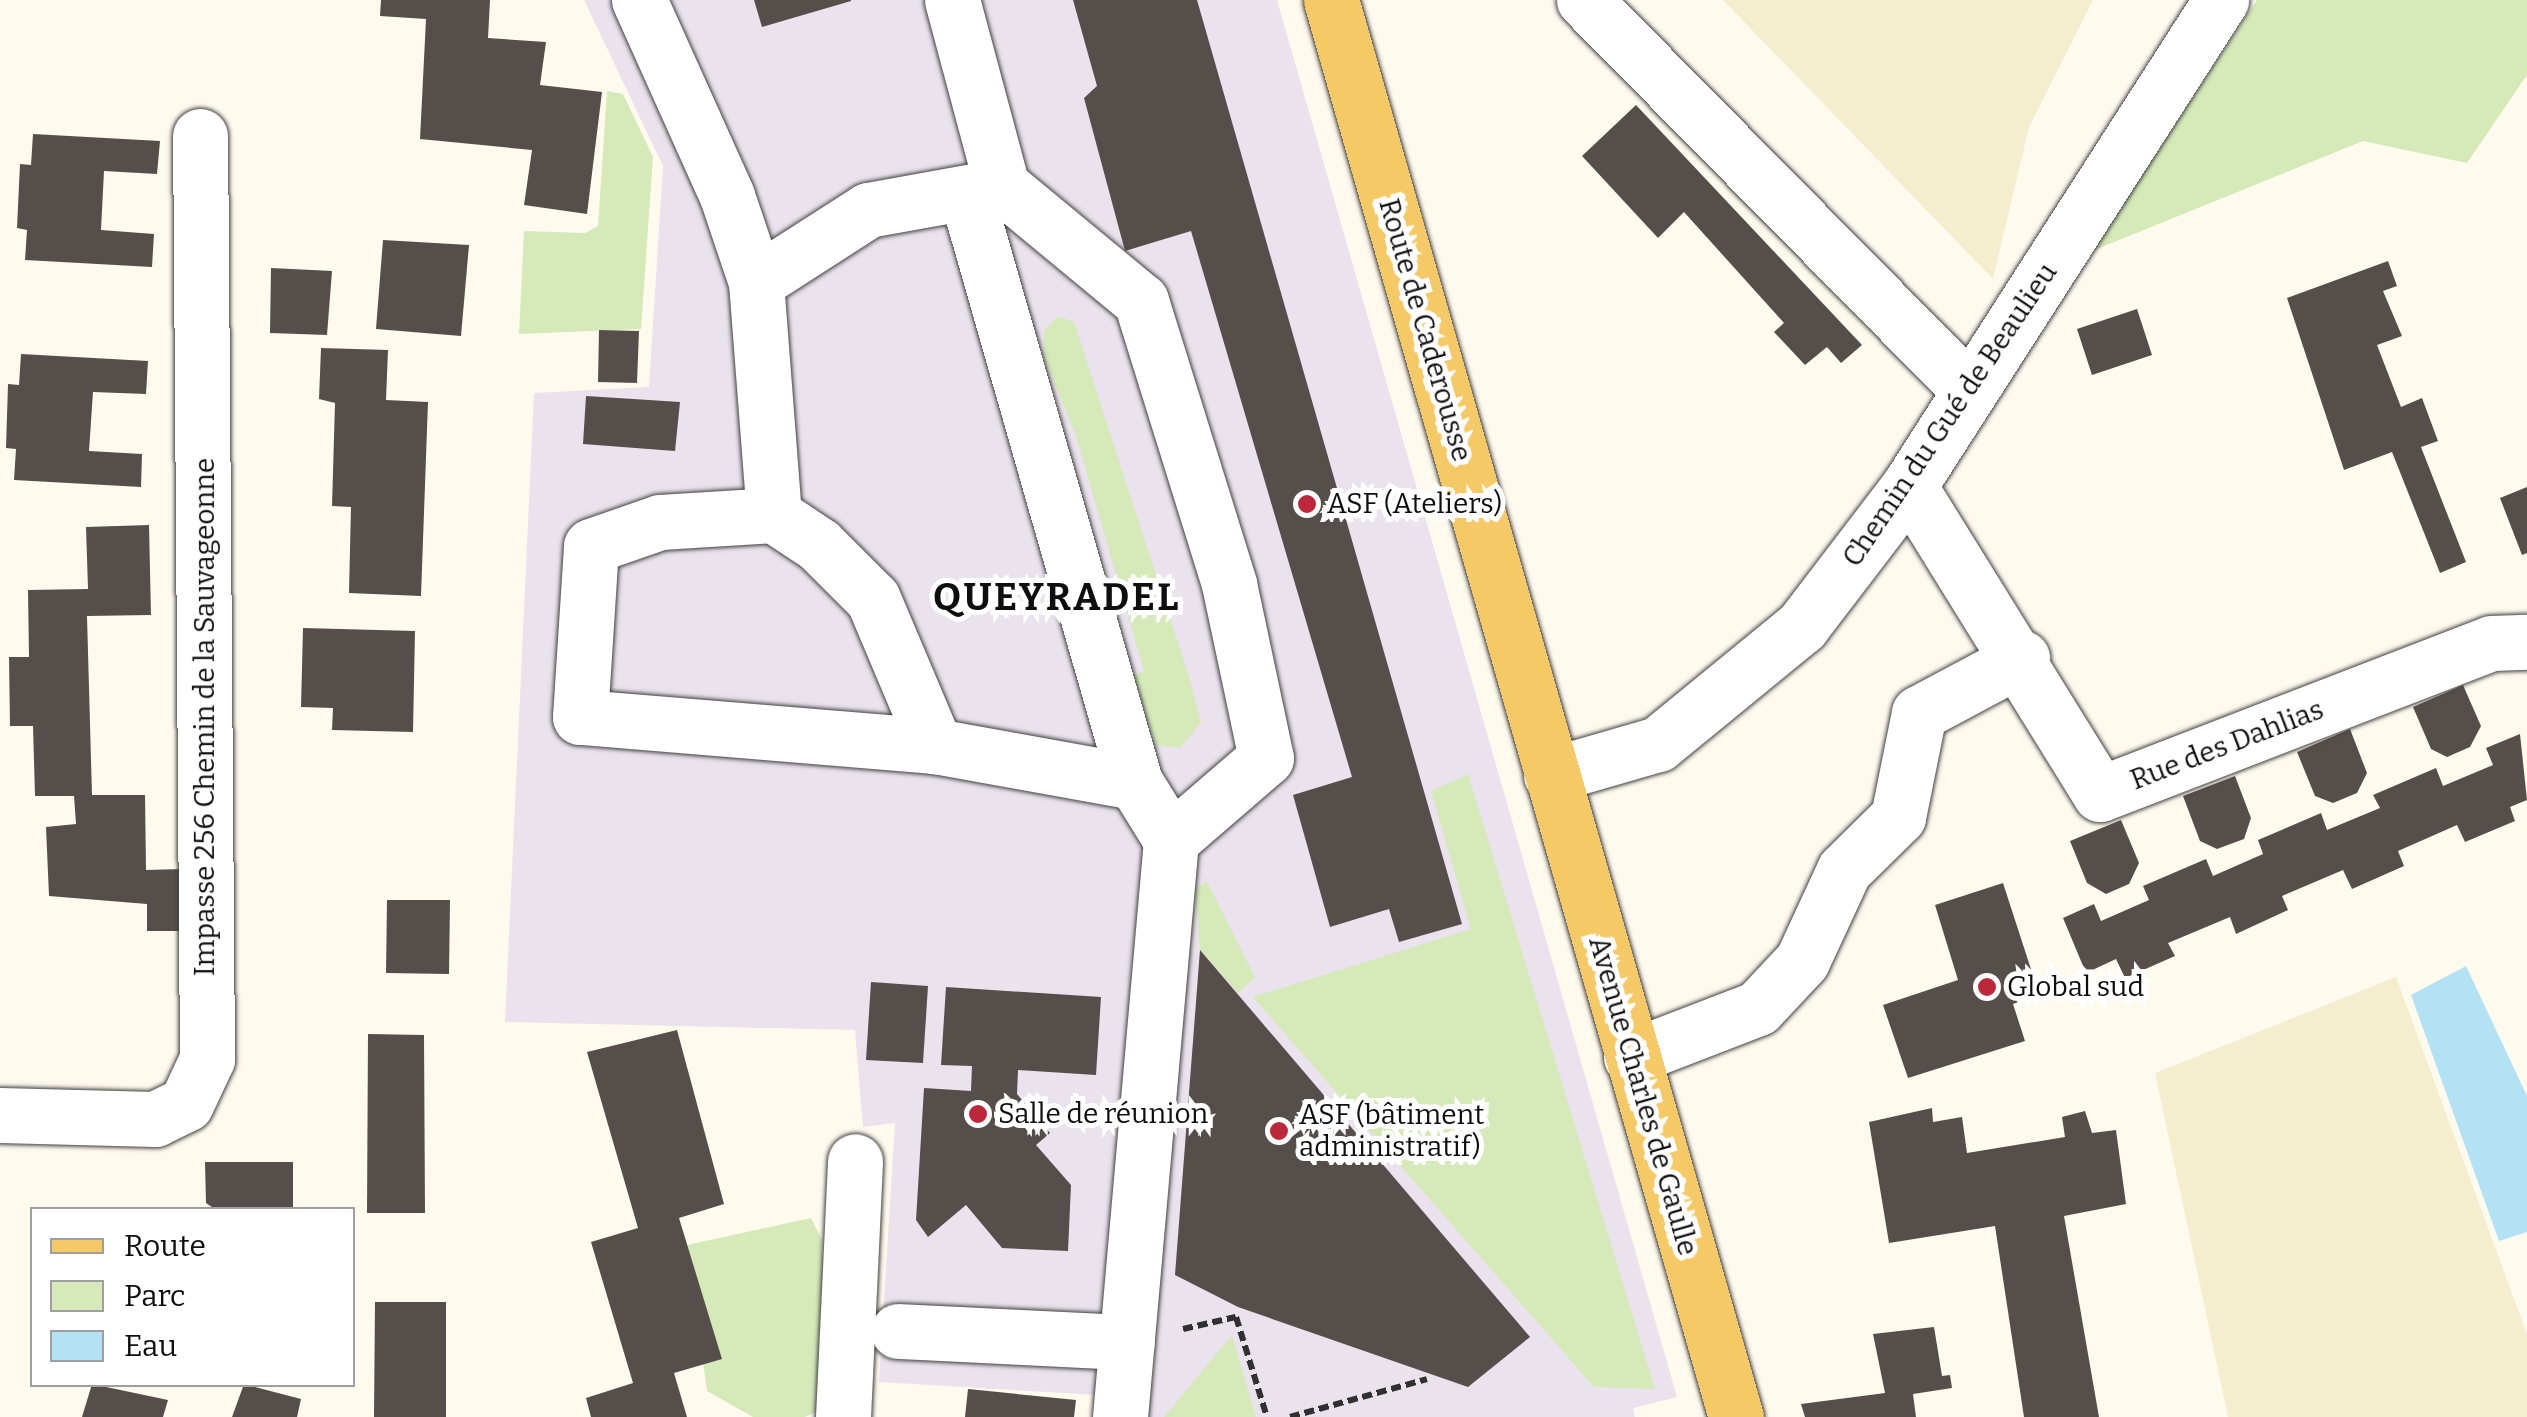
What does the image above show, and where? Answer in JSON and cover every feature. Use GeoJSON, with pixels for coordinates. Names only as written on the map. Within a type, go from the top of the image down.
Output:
{"type":"FeatureCollection","features":[{"type":"Feature","properties":{"kind":"main road","name":"Route de Caderousse"},"geometry":{"type":"LineString","coordinates":[[1331,0],[1551,775]]}},
{"type":"Feature","properties":{"kind":"main road","name":"Avenue Charles de Gaulle"},"geometry":{"type":"LineString","coordinates":[[1551,775],[1736,1417]]}},
{"type":"Feature","properties":{"kind":"street"},"geometry":{"type":"LineString","coordinates":[[639,0],[727,196],[756,282],[774,515]]}},
{"type":"Feature","properties":{"kind":"street"},"geometry":{"type":"LineString","coordinates":[[952,0],[985,191],[1135,782],[1171,840],[1120,1417]]}},
{"type":"Feature","properties":{"kind":"street"},"geometry":{"type":"LineString","coordinates":[[1584,0],[1968,389]]}},
{"type":"Feature","properties":{"kind":"street","name":"Chemin du Gué de Beaulieu"},"geometry":{"type":"LineString","coordinates":[[1551,775],[1658,744],[1724,696],[1802,626],[1909,486],[2221,0]]}},
{"type":"Feature","properties":{"kind":"street","name":"Impasse 256 Chemin de la Sauvageonne"},"geometry":{"type":"LineString","coordinates":[[0,1114],[155,1119],[186,1104],[207,1058],[200,136]]}},
{"type":"Feature","properties":{"kind":"street"},"geometry":{"type":"LineString","coordinates":[[756,282],[868,210],[985,191],[1141,301],[1229,584],[1266,758],[1171,840]]}},
{"type":"Feature","properties":{"kind":"street","name":"Rue des Dahlias"},"geometry":{"type":"LineString","coordinates":[[1909,486],[2022,658],[2100,794],[2492,642],[2527,642]]}},
{"type":"Feature","properties":{"kind":"street"},"geometry":{"type":"LineString","coordinates":[[935,746],[872,598],[774,515],[660,522],[591,546],[580,716],[935,746],[1135,782]]}},
{"type":"Feature","properties":{"kind":"street"},"geometry":{"type":"LineString","coordinates":[[1631,1056],[1758,1008],[1802,961],[1844,870],[1898,817],[1919,713],[2022,658]]}},
{"type":"Feature","properties":{"kind":"street"},"geometry":{"type":"LineString","coordinates":[[843,1417],[855,1160]]}},
{"type":"Feature","properties":{"kind":"street"},"geometry":{"type":"LineString","coordinates":[[898,1332],[1127,1342]]}},
{"type":"Feature","properties":{"kind":"path"},"geometry":{"type":"LineString","coordinates":[[1127,1342],[1236,1317],[1267,1417]]}},
{"type":"Feature","properties":{"kind":"path"},"geometry":{"type":"LineString","coordinates":[[1290,1417],[1427,1379]]}},
{"type":"Feature","properties":{"kind":"shaded area"},"geometry":{"type":"Polygon","coordinates":[[[584,0],[1277,0],[1677,1397],[1633,1408],[1635,1417],[1094,1417],[1097,1395],[879,1382],[895,1123],[863,1127],[855,1030],[505,1022],[534,393],[649,387],[663,166],[584,0]]]}},
{"type":"Feature","properties":{"kind":"shaded area"},"geometry":{"type":"Polygon","coordinates":[[[1723,0],[2093,0],[2029,127],[1993,279],[1723,0]]]}},
{"type":"Feature","properties":{"kind":"shaded area"},"geometry":{"type":"Polygon","coordinates":[[[2396,977],[2527,1334],[2527,1417],[2228,1417],[2155,1073],[2396,977]]]}},
{"type":"Feature","properties":{"kind":"green space"},"geometry":{"type":"Polygon","coordinates":[[[2257,0],[2527,0],[2527,75],[2467,163],[2363,141],[2092,251],[2257,0]]]}},
{"type":"Feature","properties":{"kind":"green space"},"geometry":{"type":"Polygon","coordinates":[[[607,91],[623,94],[653,157],[641,329],[519,334],[524,231],[585,233],[598,226],[607,91]]]}},
{"type":"Feature","properties":{"kind":"green space"},"geometry":{"type":"Polygon","coordinates":[[[1058,316],[1074,322],[1190,680],[1201,723],[1180,748],[1156,745],[1133,676],[1144,671],[1076,436],[1044,357],[1044,330],[1058,316]]]}},
{"type":"Feature","properties":{"kind":"green space"},"geometry":{"type":"Polygon","coordinates":[[[1468,774],[1655,1389],[1594,1387],[1253,997],[1471,929],[1431,791],[1468,774]]]}},
{"type":"Feature","properties":{"kind":"green space"},"geometry":{"type":"Polygon","coordinates":[[[1207,882],[1255,977],[1238,993],[1200,950],[1195,888],[1207,882]]]}},
{"type":"Feature","properties":{"kind":"green space"},"geometry":{"type":"Polygon","coordinates":[[[811,1218],[822,1240],[829,1406],[805,1417],[753,1417],[707,1391],[687,1245],[811,1218]]]}},
{"type":"Feature","properties":{"kind":"green space"},"geometry":{"type":"Polygon","coordinates":[[[1232,1335],[1256,1417],[1164,1417],[1232,1335]]]}},
{"type":"Feature","properties":{"kind":"water"},"geometry":{"type":"Polygon","coordinates":[[[2466,966],[2527,1096],[2527,1232],[2499,1241],[2411,995],[2466,966]]]}},
{"type":"Feature","properties":{"kind":"building"},"geometry":{"type":"Polygon","coordinates":[[[381,0],[490,0],[488,38],[546,42],[540,85],[602,92],[587,214],[524,205],[532,150],[420,139],[426,19],[380,16],[381,0]]]}},
{"type":"Feature","properties":{"kind":"building"},"geometry":{"type":"Polygon","coordinates":[[[754,0],[851,0],[851,1],[762,27],[754,0]]]}},
{"type":"Feature","properties":{"kind":"building","name":"ASF (Ateliers)"},"geometry":{"type":"Polygon","coordinates":[[[1073,0],[1197,0],[1462,924],[1399,942],[1389,909],[1330,927],[1293,795],[1352,777],[1191,231],[1125,251],[1084,98],[1097,86],[1073,0]]]}},
{"type":"Feature","properties":{"kind":"building"},"geometry":{"type":"Polygon","coordinates":[[[1636,105],[1862,345],[1841,363],[1827,347],[1805,365],[1774,332],[1784,323],[1684,212],[1658,238],[1582,156],[1636,105]]]}},
{"type":"Feature","properties":{"kind":"building"},"geometry":{"type":"Polygon","coordinates":[[[33,134],[160,141],[157,174],[104,171],[101,230],[154,234],[152,267],[25,260],[27,230],[17,228],[20,164],[31,165],[33,134]]]}},
{"type":"Feature","properties":{"kind":"building"},"geometry":{"type":"Polygon","coordinates":[[[383,240],[469,245],[461,336],[376,329],[383,240]]]}},
{"type":"Feature","properties":{"kind":"building"},"geometry":{"type":"Polygon","coordinates":[[[2388,261],[2397,286],[2383,291],[2402,336],[2377,345],[2401,407],[2422,398],[2438,441],[2421,447],[2466,562],[2440,573],[2392,452],[2344,470],[2287,298],[2388,261]]]}},
{"type":"Feature","properties":{"kind":"building"},"geometry":{"type":"Polygon","coordinates":[[[271,268],[332,271],[327,335],[270,333],[271,268]]]}},
{"type":"Feature","properties":{"kind":"building"},"geometry":{"type":"Polygon","coordinates":[[[2137,309],[2152,355],[2092,375],[2077,329],[2137,309]]]}},
{"type":"Feature","properties":{"kind":"building"},"geometry":{"type":"Polygon","coordinates":[[[599,330],[639,331],[637,383],[598,382],[599,330]]]}},
{"type":"Feature","properties":{"kind":"building"},"geometry":{"type":"Polygon","coordinates":[[[321,348],[388,350],[386,400],[428,402],[421,596],[349,593],[351,507],[332,506],[335,403],[319,399],[321,348]]]}},
{"type":"Feature","properties":{"kind":"building"},"geometry":{"type":"Polygon","coordinates":[[[21,354],[148,361],[146,394],[93,392],[89,451],[142,454],[141,487],[14,480],[16,449],[6,448],[8,384],[19,385],[21,354]]]}},
{"type":"Feature","properties":{"kind":"building"},"geometry":{"type":"Polygon","coordinates":[[[586,396],[680,402],[675,451],[583,444],[586,396]]]}},
{"type":"Feature","properties":{"kind":"building"},"geometry":{"type":"Polygon","coordinates":[[[2527,487],[2527,553],[2522,555],[2500,498],[2527,487]]]}},
{"type":"Feature","properties":{"kind":"building"},"geometry":{"type":"Polygon","coordinates":[[[149,525],[151,615],[87,616],[92,795],[145,795],[146,870],[183,869],[183,931],[147,931],[147,904],[49,896],[46,827],[76,824],[74,796],[35,796],[33,726],[10,726],[9,657],[29,657],[28,590],[88,589],[86,527],[149,525]]]}},
{"type":"Feature","properties":{"kind":"building"},"geometry":{"type":"Polygon","coordinates":[[[303,628],[415,631],[413,732],[332,730],[333,708],[301,707],[303,628]]]}},
{"type":"Feature","properties":{"kind":"building"},"geometry":{"type":"Polygon","coordinates":[[[2463,685],[2481,726],[2470,747],[2447,757],[2431,749],[2413,707],[2463,685]]]}},
{"type":"Feature","properties":{"kind":"building"},"geometry":{"type":"Polygon","coordinates":[[[2350,729],[2367,773],[2357,793],[2333,803],[2315,796],[2297,752],[2350,729]]]}},
{"type":"Feature","properties":{"kind":"building"},"geometry":{"type":"Polygon","coordinates":[[[2520,734],[2527,800],[2510,807],[2515,821],[2465,842],[2457,825],[2398,851],[2404,866],[2352,889],[2343,870],[2282,896],[2288,910],[2236,934],[2230,917],[2168,943],[2175,956],[2125,978],[2116,959],[2086,973],[2063,918],[2094,904],[2101,921],[2149,900],[2143,886],[2206,859],[2213,876],[2263,854],[2258,840],[2321,813],[2327,830],[2380,808],[2373,795],[2436,768],[2443,786],[2493,765],[2486,748],[2520,734]]]}},
{"type":"Feature","properties":{"kind":"building"},"geometry":{"type":"Polygon","coordinates":[[[2235,776],[2251,818],[2244,839],[2217,849],[2200,841],[2183,796],[2235,776]]]}},
{"type":"Feature","properties":{"kind":"building"},"geometry":{"type":"Polygon","coordinates":[[[2121,820],[2139,863],[2129,884],[2106,894],[2087,883],[2070,841],[2121,820]]]}},
{"type":"Feature","properties":{"kind":"building","name":"Global sud"},"geometry":{"type":"Polygon","coordinates":[[[2003,883],[2039,994],[2013,1004],[2025,1041],[1908,1078],[1883,1005],[1958,980],[1935,905],[2003,883]]]}},
{"type":"Feature","properties":{"kind":"building"},"geometry":{"type":"Polygon","coordinates":[[[387,900],[450,900],[449,974],[386,973],[387,900]]]}},
{"type":"Feature","properties":{"kind":"building","name":"ASF (bâtiment administratif)"},"geometry":{"type":"Polygon","coordinates":[[[1200,950],[1530,1337],[1468,1387],[1238,1307],[1175,1275],[1200,950]]]}},
{"type":"Feature","properties":{"kind":"building"},"geometry":{"type":"Polygon","coordinates":[[[871,982],[928,986],[923,1063],[866,1060],[871,982]]]}},
{"type":"Feature","properties":{"kind":"building","name":"Salle de réunion"},"geometry":{"type":"Polygon","coordinates":[[[946,987],[1101,997],[1096,1075],[1018,1070],[1017,1094],[1050,1133],[1036,1145],[1071,1185],[1068,1251],[1002,1248],[966,1205],[928,1237],[916,1220],[924,1088],[971,1091],[972,1066],[941,1065],[946,987]]]}},
{"type":"Feature","properties":{"kind":"building"},"geometry":{"type":"Polygon","coordinates":[[[677,1030],[724,1204],[679,1218],[722,1359],[674,1373],[687,1417],[591,1417],[586,1398],[633,1383],[591,1242],[638,1228],[587,1052],[677,1030]]]}},
{"type":"Feature","properties":{"kind":"building"},"geometry":{"type":"Polygon","coordinates":[[[368,1034],[424,1035],[425,1213],[367,1213],[368,1034]]]}},
{"type":"Feature","properties":{"kind":"building"},"geometry":{"type":"Polygon","coordinates":[[[1932,1108],[1933,1122],[1962,1117],[1967,1153],[2065,1137],[2062,1117],[2085,1111],[2092,1133],[2116,1130],[2126,1204],[2064,1216],[2099,1417],[2024,1417],[1995,1226],[1889,1243],[1869,1122],[1932,1108]]]}},
{"type":"Feature","properties":{"kind":"building"},"geometry":{"type":"Polygon","coordinates":[[[205,1162],[293,1162],[293,1207],[212,1207],[206,1203],[205,1162]]]}},
{"type":"Feature","properties":{"kind":"building"},"geometry":{"type":"Polygon","coordinates":[[[375,1302],[446,1302],[446,1417],[374,1417],[375,1302]]]}},
{"type":"Feature","properties":{"kind":"building"},"geometry":{"type":"Polygon","coordinates":[[[1934,1327],[1942,1376],[1950,1375],[1952,1388],[1913,1394],[1916,1417],[1805,1417],[1801,1404],[1885,1393],[1873,1334],[1934,1327]]]}},
{"type":"Feature","properties":{"kind":"building"},"geometry":{"type":"Polygon","coordinates":[[[91,1387],[168,1400],[163,1417],[82,1417],[91,1387]]]}},
{"type":"Feature","properties":{"kind":"building"},"geometry":{"type":"Polygon","coordinates":[[[243,1387],[301,1399],[297,1417],[232,1417],[243,1387]]]}},
{"type":"Feature","properties":{"kind":"building"},"geometry":{"type":"Polygon","coordinates":[[[968,1389],[1076,1400],[1074,1417],[965,1417],[968,1389]]]}},
{"type":"Feature","properties":{"kind":"place","name":"ASF (Ateliers)"},"geometry":{"type":"Point","coordinates":[1307,504]}},
{"type":"Feature","properties":{"kind":"place","name":"Global sud"},"geometry":{"type":"Point","coordinates":[1987,987]}},
{"type":"Feature","properties":{"kind":"place","name":"Salle de réunion"},"geometry":{"type":"Point","coordinates":[978,1114]}},
{"type":"Feature","properties":{"kind":"place","name":"ASF (bâtiment administratif)"},"geometry":{"type":"Point","coordinates":[1279,1131]}},
{"type":"Feature","properties":{"kind":"district","name":"QUEYRADEL"},"geometry":{"type":"Point","coordinates":[1057,598]}}]}
